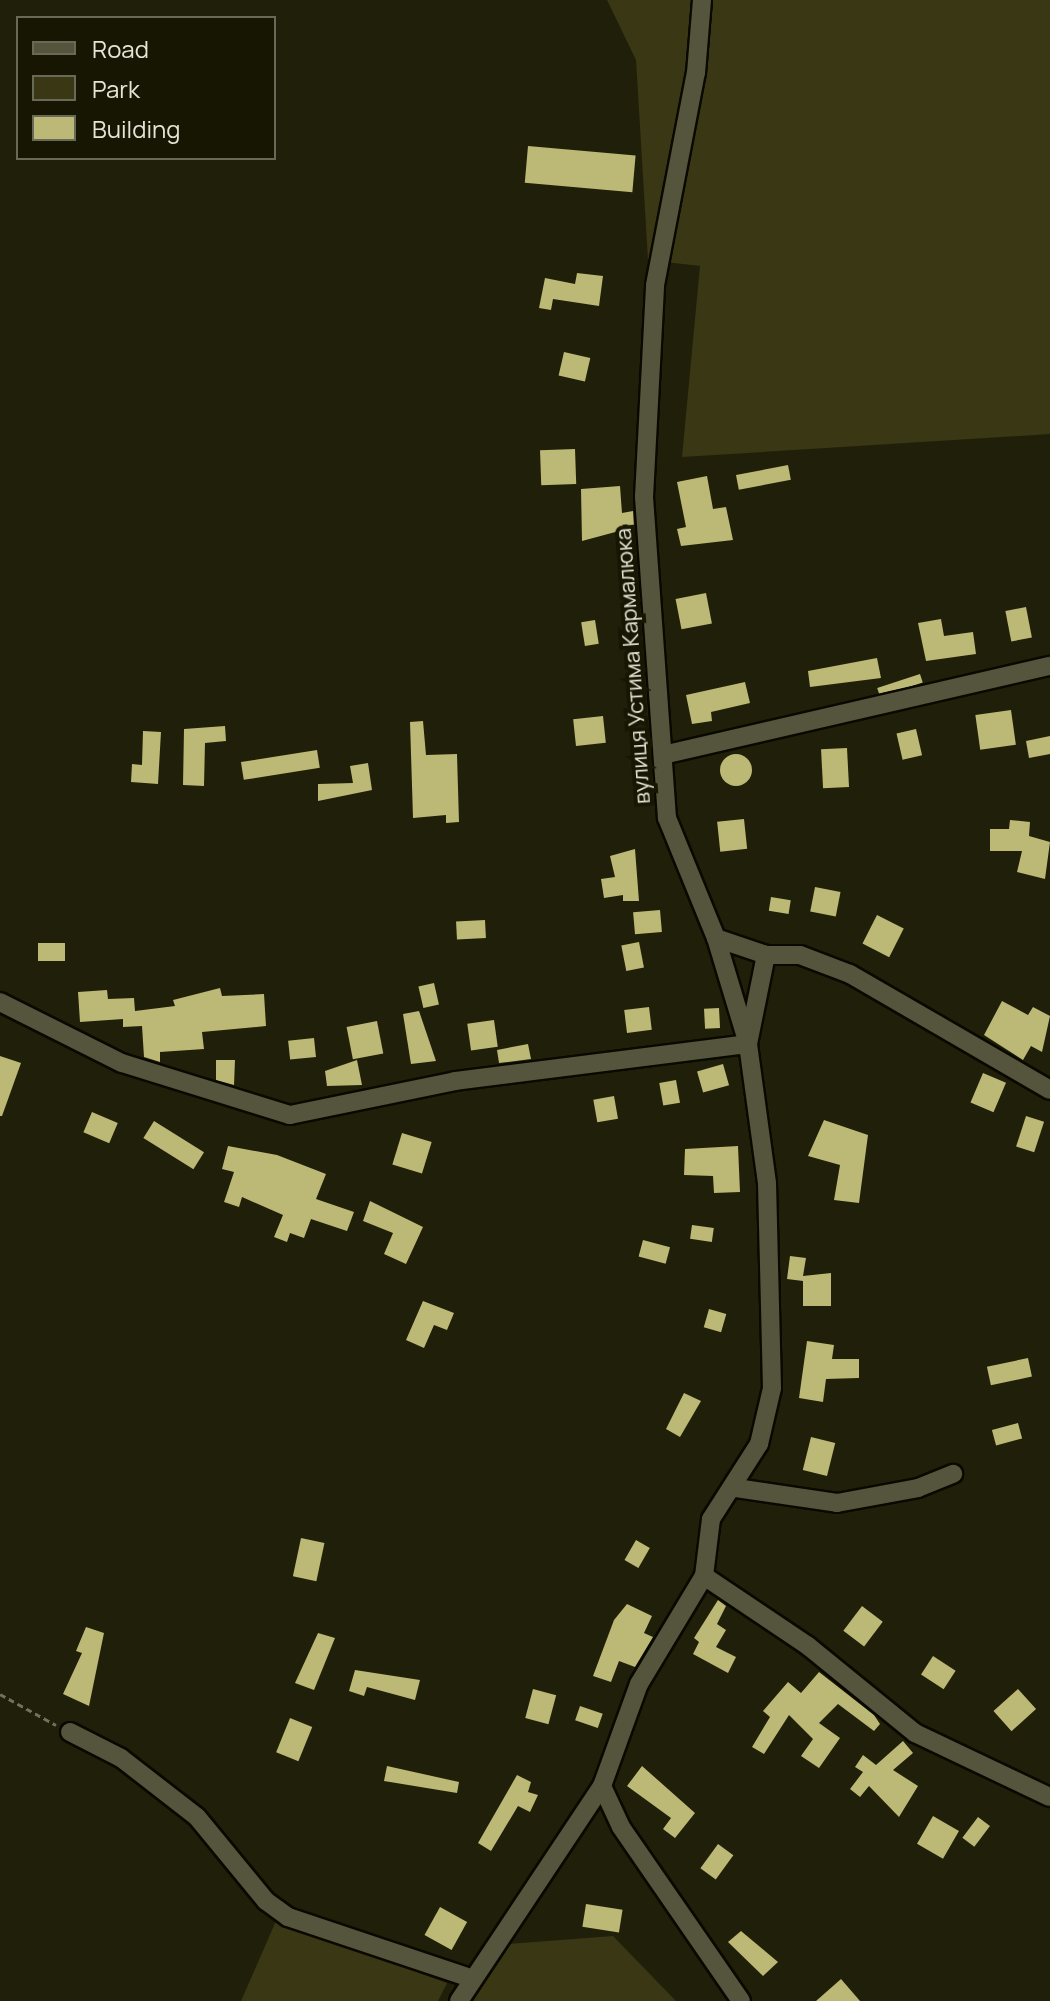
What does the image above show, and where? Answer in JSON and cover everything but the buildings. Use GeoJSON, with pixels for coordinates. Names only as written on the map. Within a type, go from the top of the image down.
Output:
{"type":"FeatureCollection","features":[{"type":"Feature","properties":{"kind":"street","name":"вулиця Устима Кармалюка"},"geometry":{"type":"LineString","coordinates":[[459,2001],[470,1978],[602,1786],[639,1684],[704,1576],[711,1519],[736,1488],[759,1444],[772,1388],[767,1183],[748,1044],[716,938],[667,818],[644,497],[647,359],[655,285],[696,73],[702,0]]}},
{"type":"Feature","properties":{"kind":"street"},"geometry":{"type":"LineString","coordinates":[[663,755],[1050,666]]}},
{"type":"Feature","properties":{"kind":"street"},"geometry":{"type":"LineString","coordinates":[[716,938],[766,955],[800,955],[850,974],[1050,1090]]}},
{"type":"Feature","properties":{"kind":"street"},"geometry":{"type":"LineString","coordinates":[[0,1002],[122,1063],[290,1115],[455,1081],[748,1044],[766,955]]}},
{"type":"Feature","properties":{"kind":"street"},"geometry":{"type":"LineString","coordinates":[[736,1488],[837,1503],[918,1488],[953,1474]]}},
{"type":"Feature","properties":{"kind":"street"},"geometry":{"type":"LineString","coordinates":[[704,1576],[808,1646],[915,1733],[1050,1797]]}},
{"type":"Feature","properties":{"kind":"street"},"geometry":{"type":"LineString","coordinates":[[70,1732],[121,1758],[197,1817],[266,1901],[288,1917],[470,1978]]}},
{"type":"Feature","properties":{"kind":"street"},"geometry":{"type":"LineString","coordinates":[[602,1786],[621,1827],[741,2001]]}},
{"type":"Feature","properties":{"kind":"path"},"geometry":{"type":"LineString","coordinates":[[0,1694],[70,1732]]}},
{"type":"Feature","properties":{"kind":"green space"},"geometry":{"type":"Polygon","coordinates":[[[607,0],[1050,0],[1050,434],[682,457],[700,266],[648,260],[636,60],[607,0]]]}},
{"type":"Feature","properties":{"kind":"green space"},"geometry":{"type":"Polygon","coordinates":[[[276,1921],[447,1983],[438,2001],[241,2001],[276,1921]]]}},
{"type":"Feature","properties":{"kind":"green space"},"geometry":{"type":"Polygon","coordinates":[[[613,1936],[676,2001],[470,2001],[508,1944],[613,1936]]]}}]}
